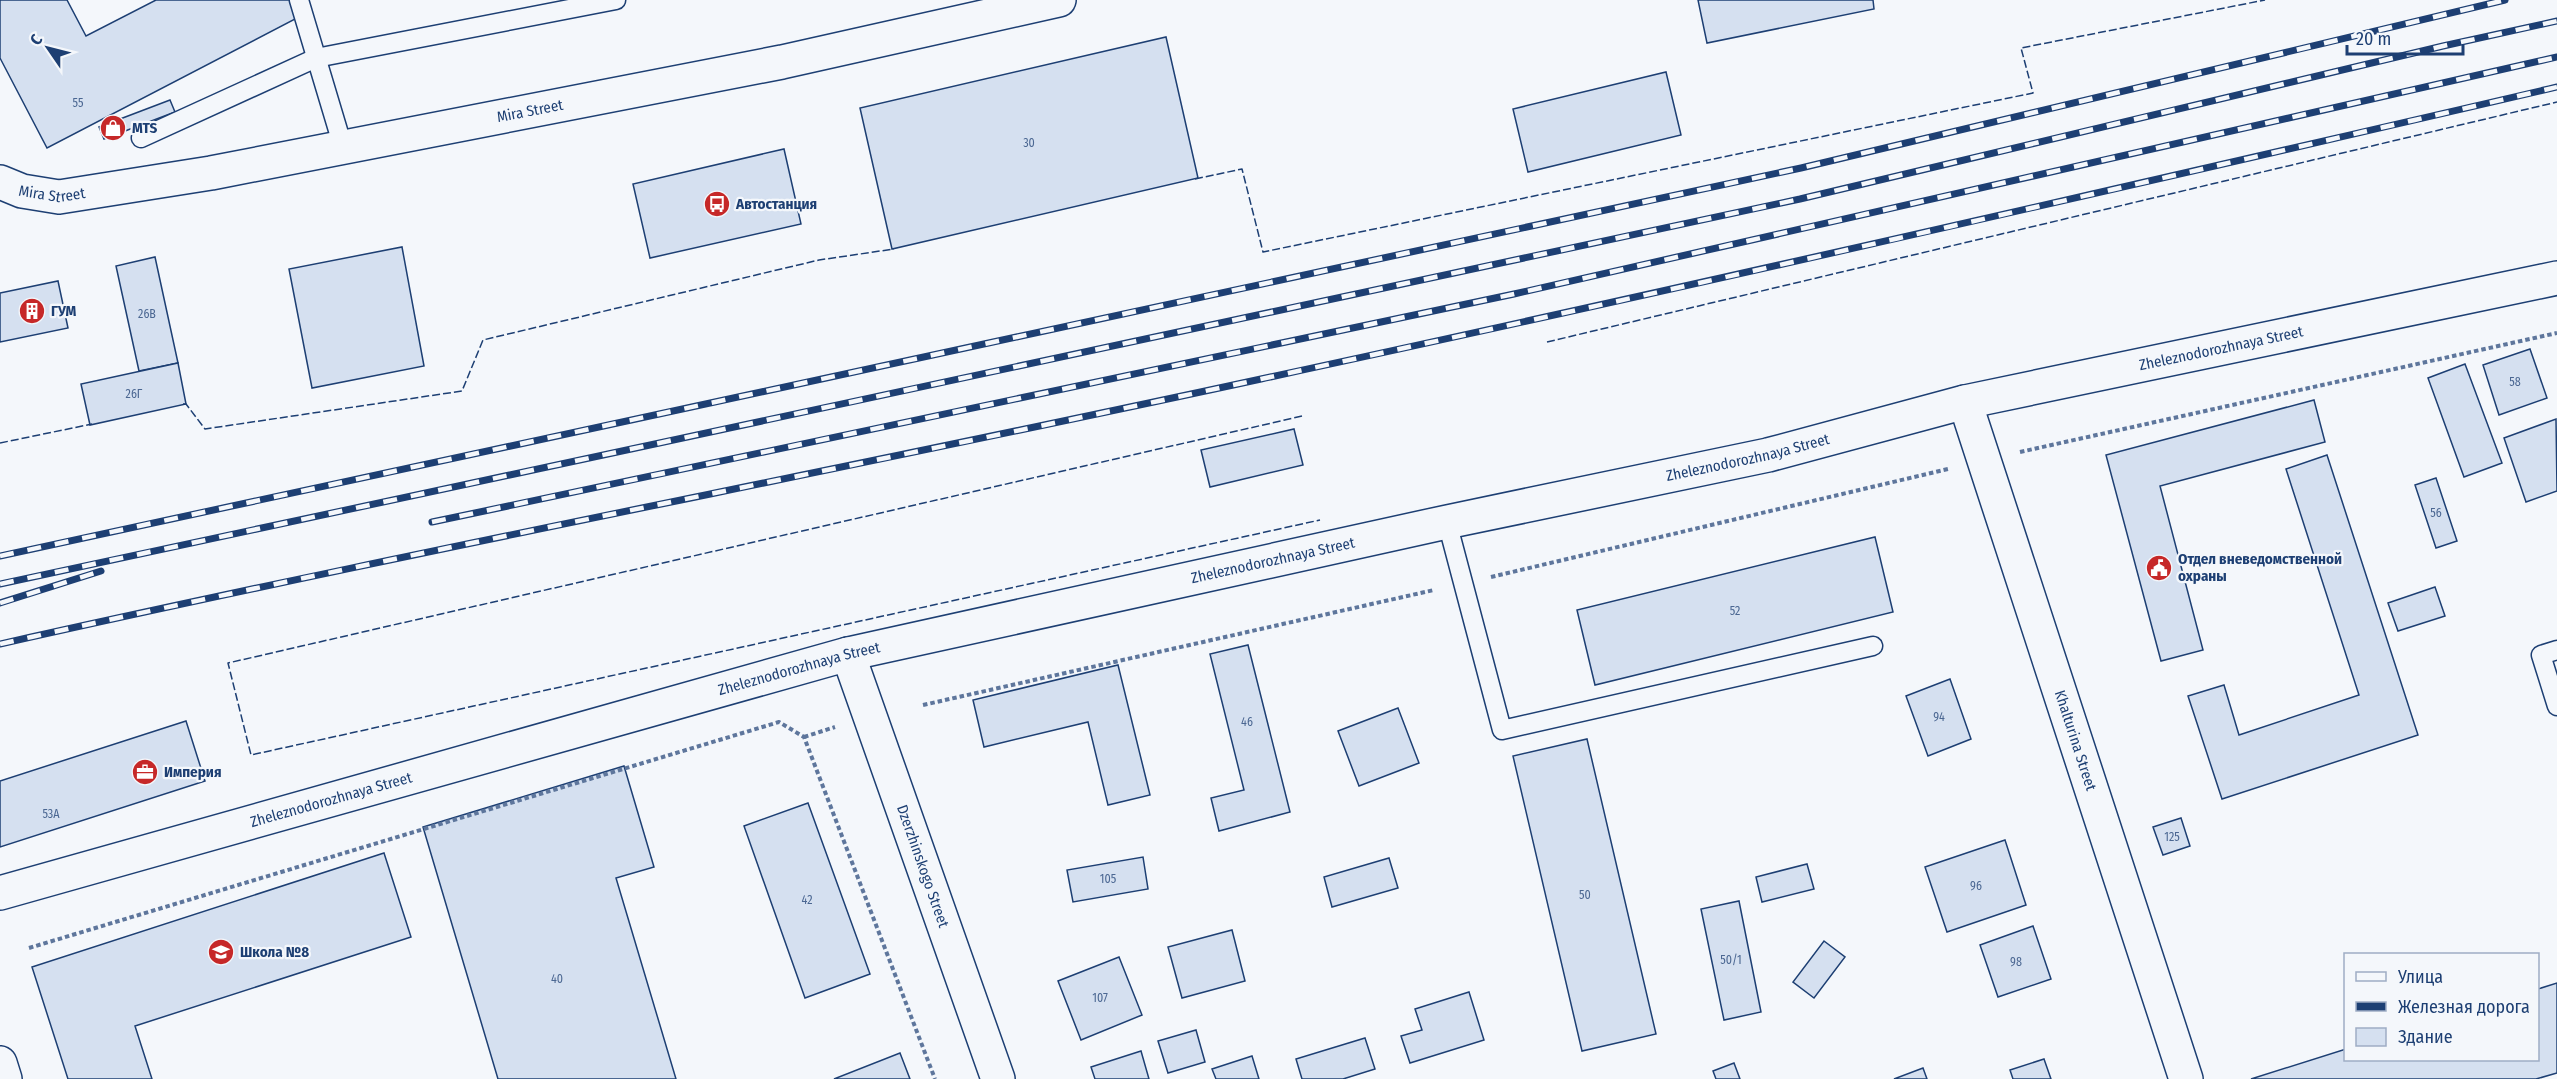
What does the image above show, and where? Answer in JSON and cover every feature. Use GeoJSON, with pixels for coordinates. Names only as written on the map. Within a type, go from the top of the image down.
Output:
{"type":"FeatureCollection","features":[{"type":"Feature","properties":{"kind":"street","name":"Mira Street"},"geometry":{"type":"LineString","coordinates":[[0,182],[22,191],[60,197],[343,147],[782,62],[1059,0]]}},
{"type":"Feature","properties":{"kind":"street","name":"Zheleznodorozhnaya Street"},"geometry":{"type":"LineString","coordinates":[[0,893],[848,654],[1447,522],[1768,455],[1965,402],[2557,278]]}},
{"type":"Feature","properties":{"kind":"street","name":"Khalturina Street"},"geometry":{"type":"LineString","coordinates":[[1965,402],[2186,1079]]}},
{"type":"Feature","properties":{"kind":"street","name":"Dzerzhinskogo Street"},"geometry":{"type":"LineString","coordinates":[[848,654],[998,1079]]}},
{"type":"Feature","properties":{"kind":"street"},"geometry":{"type":"LineString","coordinates":[[0,1063],[5,1079]]}},
{"type":"Feature","properties":{"kind":"lane"},"geometry":{"type":"LineString","coordinates":[[299,0],[343,147]]}},
{"type":"Feature","properties":{"kind":"lane"},"geometry":{"type":"LineString","coordinates":[[141,138],[316,58],[616,0]]}},
{"type":"Feature","properties":{"kind":"lane"},"geometry":{"type":"LineString","coordinates":[[1447,522],[1502,730],[1873,646]]}},
{"type":"Feature","properties":{"kind":"lane"},"geometry":{"type":"LineString","coordinates":[[2557,650],[2541,655],[2557,706]]}},
{"type":"Feature","properties":{"kind":"path"},"geometry":{"type":"LineString","coordinates":[[923,705],[1463,584],[1984,460],[2557,333]]}},
{"type":"Feature","properties":{"kind":"path"},"geometry":{"type":"LineString","coordinates":[[29,948],[779,722],[804,737],[935,1079]]}},
{"type":"Feature","properties":{"kind":"path"},"geometry":{"type":"LineString","coordinates":[[804,737],[843,725]]}},
{"type":"Feature","properties":{"kind":"building"},"geometry":{"type":"Polygon","coordinates":[[[0,0],[67,0],[86,36],[156,0],[290,0],[299,17],[47,148],[0,58],[0,0]]]}},
{"type":"Feature","properties":{"kind":"building"},"geometry":{"type":"Polygon","coordinates":[[[1698,0],[1873,0],[1874,9],[1707,43],[1698,0]]]}},
{"type":"Feature","properties":{"kind":"building"},"geometry":{"type":"Polygon","coordinates":[[[1166,37],[1198,178],[892,249],[860,108],[1166,37]]]}},
{"type":"Feature","properties":{"kind":"building"},"geometry":{"type":"Polygon","coordinates":[[[1666,72],[1681,135],[1528,172],[1513,109],[1666,72]]]}},
{"type":"Feature","properties":{"kind":"building"},"geometry":{"type":"Polygon","coordinates":[[[170,100],[175,112],[104,139],[99,127],[170,100]]]}},
{"type":"Feature","properties":{"kind":"building","name":"Автостанция"},"geometry":{"type":"Polygon","coordinates":[[[784,149],[801,224],[650,258],[633,184],[784,149]]]}},
{"type":"Feature","properties":{"kind":"building"},"geometry":{"type":"Polygon","coordinates":[[[402,247],[424,366],[312,388],[289,269],[402,247]]]}},
{"type":"Feature","properties":{"kind":"building"},"geometry":{"type":"Polygon","coordinates":[[[155,257],[178,363],[139,371],[116,266],[155,257]]]}},
{"type":"Feature","properties":{"kind":"building","name":"ГУМ"},"geometry":{"type":"Polygon","coordinates":[[[58,281],[68,328],[0,342],[0,293],[58,281]]]}},
{"type":"Feature","properties":{"kind":"building"},"geometry":{"type":"Polygon","coordinates":[[[2530,349],[2547,398],[2499,415],[2483,365],[2530,349]]]}},
{"type":"Feature","properties":{"kind":"building"},"geometry":{"type":"Polygon","coordinates":[[[178,363],[186,404],[90,425],[81,384],[178,363]]]}},
{"type":"Feature","properties":{"kind":"building"},"geometry":{"type":"Polygon","coordinates":[[[2465,364],[2502,463],[2464,477],[2428,378],[2465,364]]]}},
{"type":"Feature","properties":{"kind":"building","name":"Отдел вневедомственной охраны"},"geometry":{"type":"Polygon","coordinates":[[[2314,400],[2325,442],[2160,486],[2203,650],[2161,661],[2106,455],[2314,400]]]}},
{"type":"Feature","properties":{"kind":"building"},"geometry":{"type":"Polygon","coordinates":[[[2556,419],[2557,491],[2526,502],[2504,438],[2556,419]]]}},
{"type":"Feature","properties":{"kind":"building"},"geometry":{"type":"Polygon","coordinates":[[[1294,429],[1303,465],[1210,487],[1201,450],[1294,429]]]}},
{"type":"Feature","properties":{"kind":"building"},"geometry":{"type":"Polygon","coordinates":[[[2327,455],[2418,735],[2222,799],[2188,696],[2224,685],[2239,735],[2359,695],[2286,469],[2327,455]]]}},
{"type":"Feature","properties":{"kind":"building"},"geometry":{"type":"Polygon","coordinates":[[[2436,478],[2457,541],[2436,548],[2415,485],[2436,478]]]}},
{"type":"Feature","properties":{"kind":"building"},"geometry":{"type":"Polygon","coordinates":[[[1875,537],[1893,612],[1595,685],[1577,610],[1875,537]]]}},
{"type":"Feature","properties":{"kind":"building"},"geometry":{"type":"Polygon","coordinates":[[[2435,587],[2445,616],[2398,631],[2388,603],[2435,587]]]}},
{"type":"Feature","properties":{"kind":"building"},"geometry":{"type":"Polygon","coordinates":[[[1248,645],[1290,812],[1219,831],[1211,798],[1244,790],[1210,654],[1248,645]]]}},
{"type":"Feature","properties":{"kind":"building"},"geometry":{"type":"Polygon","coordinates":[[[1118,665],[1150,795],[1108,805],[1088,722],[984,747],[973,700],[1118,665]]]}},
{"type":"Feature","properties":{"kind":"building"},"geometry":{"type":"Polygon","coordinates":[[[1950,679],[1971,739],[1928,756],[1906,696],[1950,679]]]}},
{"type":"Feature","properties":{"kind":"building"},"geometry":{"type":"Polygon","coordinates":[[[1398,708],[1419,763],[1359,786],[1338,731],[1398,708]]]}},
{"type":"Feature","properties":{"kind":"building"},"geometry":{"type":"Polygon","coordinates":[[[186,721],[205,781],[0,847],[0,781],[186,721]]]}},
{"type":"Feature","properties":{"kind":"building"},"geometry":{"type":"Polygon","coordinates":[[[1587,739],[1656,1034],[1582,1051],[1513,756],[1587,739]]]}},
{"type":"Feature","properties":{"kind":"building"},"geometry":{"type":"Polygon","coordinates":[[[624,766],[654,867],[616,878],[676,1079],[498,1079],[423,827],[624,766]]]}},
{"type":"Feature","properties":{"kind":"building"},"geometry":{"type":"Polygon","coordinates":[[[808,803],[870,974],[805,998],[744,826],[808,803]]]}},
{"type":"Feature","properties":{"kind":"building"},"geometry":{"type":"Polygon","coordinates":[[[2181,818],[2190,846],[2163,855],[2153,827],[2181,818]]]}},
{"type":"Feature","properties":{"kind":"building"},"geometry":{"type":"Polygon","coordinates":[[[2005,840],[2026,905],[1947,932],[1925,867],[2005,840]]]}},
{"type":"Feature","properties":{"kind":"building","name":"Школа №8"},"geometry":{"type":"Polygon","coordinates":[[[384,853],[411,937],[135,1026],[152,1079],[68,1079],[32,967],[384,853]]]}},
{"type":"Feature","properties":{"kind":"building"},"geometry":{"type":"Polygon","coordinates":[[[1143,857],[1148,889],[1073,902],[1067,870],[1143,857]]]}},
{"type":"Feature","properties":{"kind":"building"},"geometry":{"type":"Polygon","coordinates":[[[1389,858],[1398,888],[1332,907],[1324,877],[1389,858]]]}},
{"type":"Feature","properties":{"kind":"building"},"geometry":{"type":"Polygon","coordinates":[[[1807,864],[1814,889],[1762,902],[1756,877],[1807,864]]]}},
{"type":"Feature","properties":{"kind":"building"},"geometry":{"type":"Polygon","coordinates":[[[1739,901],[1761,1012],[1724,1020],[1701,909],[1739,901]]]}},
{"type":"Feature","properties":{"kind":"building"},"geometry":{"type":"Polygon","coordinates":[[[2033,926],[2051,979],[1998,997],[1980,945],[2033,926]]]}},
{"type":"Feature","properties":{"kind":"building"},"geometry":{"type":"Polygon","coordinates":[[[1232,930],[1245,981],[1182,998],[1168,947],[1232,930]]]}},
{"type":"Feature","properties":{"kind":"building"},"geometry":{"type":"Polygon","coordinates":[[[1824,941],[1845,957],[1814,998],[1793,982],[1824,941]]]}},
{"type":"Feature","properties":{"kind":"building"},"geometry":{"type":"Polygon","coordinates":[[[1119,957],[1142,1015],[1081,1040],[1058,981],[1119,957]]]}},
{"type":"Feature","properties":{"kind":"building"},"geometry":{"type":"Polygon","coordinates":[[[2557,983],[2557,1073],[2536,1079],[2251,1079],[2344,1050],[2344,1061],[2539,1061],[2539,989],[2557,983]]]}},
{"type":"Feature","properties":{"kind":"building"},"geometry":{"type":"Polygon","coordinates":[[[1469,992],[1484,1040],[1410,1063],[1401,1036],[1422,1030],[1415,1009],[1469,992]]]}},
{"type":"Feature","properties":{"kind":"building"},"geometry":{"type":"Polygon","coordinates":[[[1196,1030],[1205,1062],[1168,1073],[1158,1041],[1196,1030]]]}},
{"type":"Feature","properties":{"kind":"building"},"geometry":{"type":"Polygon","coordinates":[[[1365,1038],[1375,1069],[1343,1079],[1302,1079],[1296,1059],[1365,1038]]]}},
{"type":"Feature","properties":{"kind":"building"},"geometry":{"type":"Polygon","coordinates":[[[1141,1051],[1149,1079],[1095,1079],[1091,1067],[1141,1051]]]}},
{"type":"Feature","properties":{"kind":"building"},"geometry":{"type":"Polygon","coordinates":[[[900,1053],[910,1079],[834,1079],[900,1053]]]}},
{"type":"Feature","properties":{"kind":"building"},"geometry":{"type":"Polygon","coordinates":[[[1252,1056],[1259,1079],[1216,1079],[1212,1069],[1252,1056]]]}},
{"type":"Feature","properties":{"kind":"building"},"geometry":{"type":"Polygon","coordinates":[[[2044,1059],[2051,1079],[2013,1079],[2010,1070],[2044,1059]]]}},
{"type":"Feature","properties":{"kind":"building"},"geometry":{"type":"Polygon","coordinates":[[[1734,1063],[1740,1079],[1716,1079],[1713,1071],[1734,1063]]]}},
{"type":"Feature","properties":{"kind":"building"},"geometry":{"type":"Polygon","coordinates":[[[1923,1068],[1927,1079],[1894,1079],[1923,1068]]]}},
{"type":"Feature","properties":{"kind":"railway"},"geometry":{"type":"LineString","coordinates":[[0,556],[1801,168],[2505,0]]}},
{"type":"Feature","properties":{"kind":"railway"},"geometry":{"type":"LineString","coordinates":[[0,584],[1800,199],[2557,21]]}},
{"type":"Feature","properties":{"kind":"railway"},"geometry":{"type":"LineString","coordinates":[[432,522],[1514,294],[2557,57]]}},
{"type":"Feature","properties":{"kind":"railway"},"geometry":{"type":"LineString","coordinates":[[0,644],[157,609],[1103,413],[1423,344],[1910,236],[2557,87]]}},
{"type":"Feature","properties":{"kind":"railway"},"geometry":{"type":"LineString","coordinates":[[0,603],[101,571]]}},
{"type":"Feature","properties":{"kind":"fence"},"geometry":{"type":"LineString","coordinates":[[1195,179],[1242,169],[1263,252],[2033,93],[2021,48],[2265,0]]}},
{"type":"Feature","properties":{"kind":"fence"},"geometry":{"type":"LineString","coordinates":[[1547,342],[2557,102]]}},
{"type":"Feature","properties":{"kind":"fence"},"geometry":{"type":"LineString","coordinates":[[183,404],[186,404],[205,429],[462,391],[483,340],[819,260],[894,249]]}},
{"type":"Feature","properties":{"kind":"fence"},"geometry":{"type":"LineString","coordinates":[[1302,416],[228,663],[251,755],[1320,520]]}},
{"type":"Feature","properties":{"kind":"fence"},"geometry":{"type":"LineString","coordinates":[[0,443],[92,424]]}},
{"type":"Feature","properties":{"kind":"place","name":"MTS"},"geometry":{"type":"Point","coordinates":[113,128]}},
{"type":"Feature","properties":{"kind":"place","name":"Автостанция"},"geometry":{"type":"Point","coordinates":[717,204]}},
{"type":"Feature","properties":{"kind":"place","name":"ГУМ"},"geometry":{"type":"Point","coordinates":[32,311]}},
{"type":"Feature","properties":{"kind":"place","name":"Отдел вневедомственной охраны"},"geometry":{"type":"Point","coordinates":[2159,568]}},
{"type":"Feature","properties":{"kind":"place","name":"Империя"},"geometry":{"type":"Point","coordinates":[145,772]}},
{"type":"Feature","properties":{"kind":"place","name":"Школа №8"},"geometry":{"type":"Point","coordinates":[221,952]}}]}
